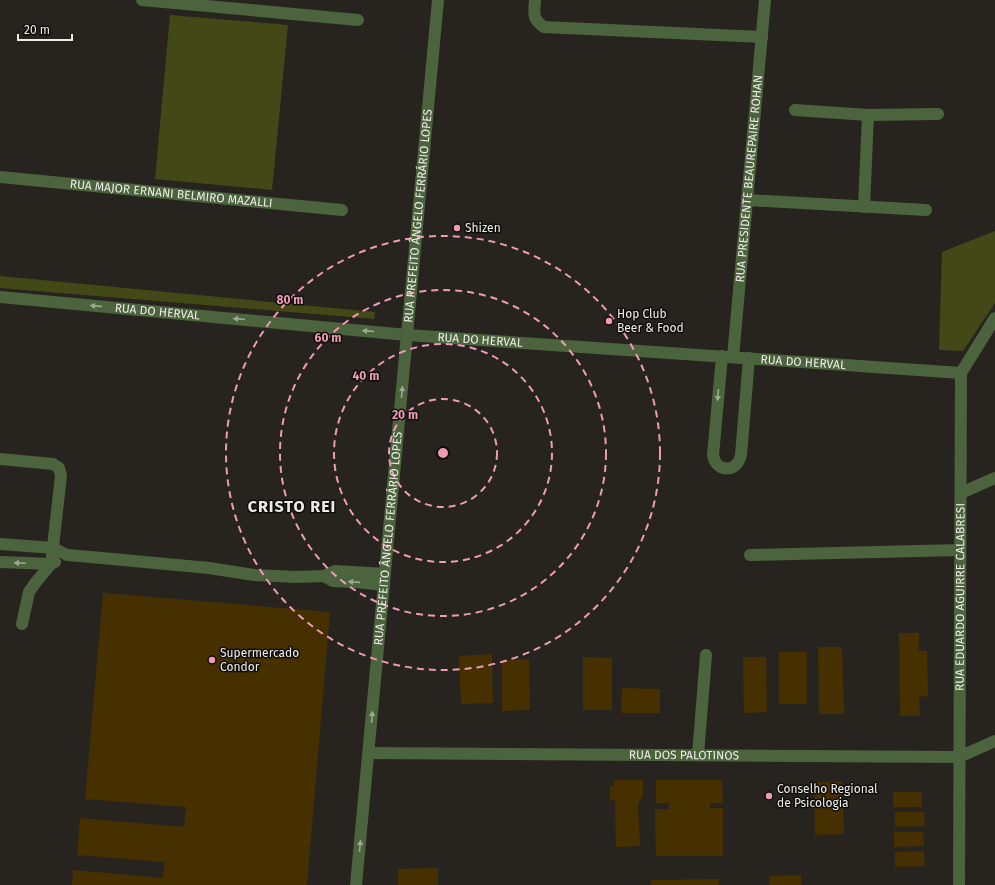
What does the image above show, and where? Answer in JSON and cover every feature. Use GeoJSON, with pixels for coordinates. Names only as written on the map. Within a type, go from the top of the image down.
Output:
{"type":"FeatureCollection","features":[{"type":"Feature","properties":{"kind":"street"},"geometry":{"type":"LineString","coordinates":[[142,0],[358,20]]}},
{"type":"Feature","properties":{"kind":"street","name":"RUA PREFEITO ÂNGELO FERRÁRIO LOPES"},"geometry":{"type":"LineString","coordinates":[[356,885],[438,0]]}},
{"type":"Feature","properties":{"kind":"street"},"geometry":{"type":"LineString","coordinates":[[535,0],[534,14],[537,22],[544,27],[762,37]]}},
{"type":"Feature","properties":{"kind":"street","name":"RUA PRESIDENTE BEAUREPAIRE ROHAN"},"geometry":{"type":"LineString","coordinates":[[749,358],[738,464],[729,469],[721,468],[716,465],[713,455],[747,200],[765,0]]}},
{"type":"Feature","properties":{"kind":"street"},"geometry":{"type":"LineString","coordinates":[[796,110],[868,115],[938,114]]}},
{"type":"Feature","properties":{"kind":"street"},"geometry":{"type":"LineString","coordinates":[[864,207],[868,115]]}},
{"type":"Feature","properties":{"kind":"street","name":"RUA MAJOR ERNANI BELMIRO MAZALLI"},"geometry":{"type":"LineString","coordinates":[[0,178],[342,210]]}},
{"type":"Feature","properties":{"kind":"street"},"geometry":{"type":"LineString","coordinates":[[747,200],[926,210]]}},
{"type":"Feature","properties":{"kind":"street","name":"RUA DO HERVAL"},"geometry":{"type":"LineString","coordinates":[[0,297],[407,335],[961,373]]}},
{"type":"Feature","properties":{"kind":"street"},"geometry":{"type":"LineString","coordinates":[[961,373],[995,318]]}},
{"type":"Feature","properties":{"kind":"street","name":"RUA EDUARDO AGUIRRE CALABRESI"},"geometry":{"type":"LineString","coordinates":[[959,885],[961,373]]}},
{"type":"Feature","properties":{"kind":"street"},"geometry":{"type":"LineString","coordinates":[[0,459],[53,464],[59,468],[61,476],[51,564]]}},
{"type":"Feature","properties":{"kind":"street"},"geometry":{"type":"LineString","coordinates":[[961,493],[995,478]]}},
{"type":"Feature","properties":{"kind":"street"},"geometry":{"type":"LineString","coordinates":[[0,544],[53,548],[67,555],[202,568],[254,575],[296,577],[324,576],[333,581],[356,582],[385,580]]}},
{"type":"Feature","properties":{"kind":"street"},"geometry":{"type":"LineString","coordinates":[[750,555],[960,550]]}},
{"type":"Feature","properties":{"kind":"street"},"geometry":{"type":"LineString","coordinates":[[22,624],[29,592],[51,564],[67,555]]}},
{"type":"Feature","properties":{"kind":"street"},"geometry":{"type":"LineString","coordinates":[[0,562],[51,564]]}},
{"type":"Feature","properties":{"kind":"street"},"geometry":{"type":"LineString","coordinates":[[698,755],[706,655]]}},
{"type":"Feature","properties":{"kind":"street","name":"RUA DOS PALOTINOS"},"geometry":{"type":"LineString","coordinates":[[369,753],[960,757],[995,740]]}},
{"type":"Feature","properties":{"kind":"green space"},"geometry":{"type":"Polygon","coordinates":[[[170,15],[288,25],[272,190],[155,179],[170,15]]]}},
{"type":"Feature","properties":{"kind":"green space"},"geometry":{"type":"Polygon","coordinates":[[[995,231],[995,303],[963,351],[939,350],[942,252],[995,231]]]}},
{"type":"Feature","properties":{"kind":"green space"},"geometry":{"type":"Polygon","coordinates":[[[0,276],[375,312],[374,319],[0,288],[0,276]]]}},
{"type":"Feature","properties":{"kind":"building"},"geometry":{"type":"Polygon","coordinates":[[[103,593],[330,612],[307,885],[72,885],[73,870],[163,878],[165,862],[77,855],[80,818],[184,827],[186,807],[85,799],[103,593]]]}},
{"type":"Feature","properties":{"kind":"building"},"geometry":{"type":"Polygon","coordinates":[[[899,633],[919,633],[919,651],[927,651],[928,696],[919,697],[920,716],[900,716],[899,633]]]}},
{"type":"Feature","properties":{"kind":"building"},"geometry":{"type":"Polygon","coordinates":[[[818,647],[842,647],[844,714],[819,714],[818,647]]]}},
{"type":"Feature","properties":{"kind":"building"},"geometry":{"type":"Polygon","coordinates":[[[779,652],[807,652],[807,704],[779,704],[779,652]]]}},
{"type":"Feature","properties":{"kind":"building"},"geometry":{"type":"Polygon","coordinates":[[[492,654],[493,703],[461,704],[459,656],[492,654]]]}},
{"type":"Feature","properties":{"kind":"building"},"geometry":{"type":"Polygon","coordinates":[[[583,657],[612,658],[612,710],[583,710],[583,657]]]}},
{"type":"Feature","properties":{"kind":"building"},"geometry":{"type":"Polygon","coordinates":[[[743,657],[766,657],[767,712],[744,713],[743,657]]]}},
{"type":"Feature","properties":{"kind":"building"},"geometry":{"type":"Polygon","coordinates":[[[529,659],[530,710],[502,711],[502,660],[529,659]]]}},
{"type":"Feature","properties":{"kind":"building"},"geometry":{"type":"Polygon","coordinates":[[[622,688],[660,689],[660,713],[621,713],[622,688]]]}},
{"type":"Feature","properties":{"kind":"building"},"geometry":{"type":"Polygon","coordinates":[[[614,780],[643,780],[643,797],[638,803],[640,846],[616,847],[615,800],[610,801],[610,786],[614,786],[614,780]]]}},
{"type":"Feature","properties":{"kind":"building"},"geometry":{"type":"Polygon","coordinates":[[[656,780],[722,780],[723,803],[710,803],[710,808],[723,808],[723,856],[656,856],[655,809],[669,809],[669,803],[656,803],[656,780]]]}},
{"type":"Feature","properties":{"kind":"building"},"geometry":{"type":"Polygon","coordinates":[[[814,782],[842,782],[844,834],[815,835],[814,782]]]}},
{"type":"Feature","properties":{"kind":"building"},"geometry":{"type":"Polygon","coordinates":[[[893,792],[922,792],[922,807],[893,807],[893,792]]]}},
{"type":"Feature","properties":{"kind":"building"},"geometry":{"type":"Polygon","coordinates":[[[895,812],[924,812],[925,826],[895,827],[895,812]]]}},
{"type":"Feature","properties":{"kind":"building"},"geometry":{"type":"Polygon","coordinates":[[[894,832],[923,832],[924,846],[894,847],[894,832]]]}},
{"type":"Feature","properties":{"kind":"building"},"geometry":{"type":"Polygon","coordinates":[[[924,851],[925,866],[895,867],[895,852],[924,851]]]}},
{"type":"Feature","properties":{"kind":"building"},"geometry":{"type":"Polygon","coordinates":[[[438,868],[438,885],[398,885],[398,869],[438,868]]]}},
{"type":"Feature","properties":{"kind":"building"},"geometry":{"type":"Polygon","coordinates":[[[801,875],[801,885],[769,885],[769,876],[801,875]]]}},
{"type":"Feature","properties":{"kind":"building"},"geometry":{"type":"Polygon","coordinates":[[[719,879],[719,885],[651,885],[651,880],[719,879]]]}},
{"type":"Feature","properties":{"kind":"place","name":"Shizen"},"geometry":{"type":"Point","coordinates":[457,228]}},
{"type":"Feature","properties":{"kind":"place","name":"Hop Club Beer & Food"},"geometry":{"type":"Point","coordinates":[609,321]}},
{"type":"Feature","properties":{"kind":"place","name":"Supermercado Condor"},"geometry":{"type":"Point","coordinates":[212,660]}},
{"type":"Feature","properties":{"kind":"place","name":"Conselho Regional de Psicologia"},"geometry":{"type":"Point","coordinates":[769,796]}},
{"type":"Feature","properties":{"kind":"district","name":"CRISTO REI"},"geometry":{"type":"Point","coordinates":[292,506]}}]}
